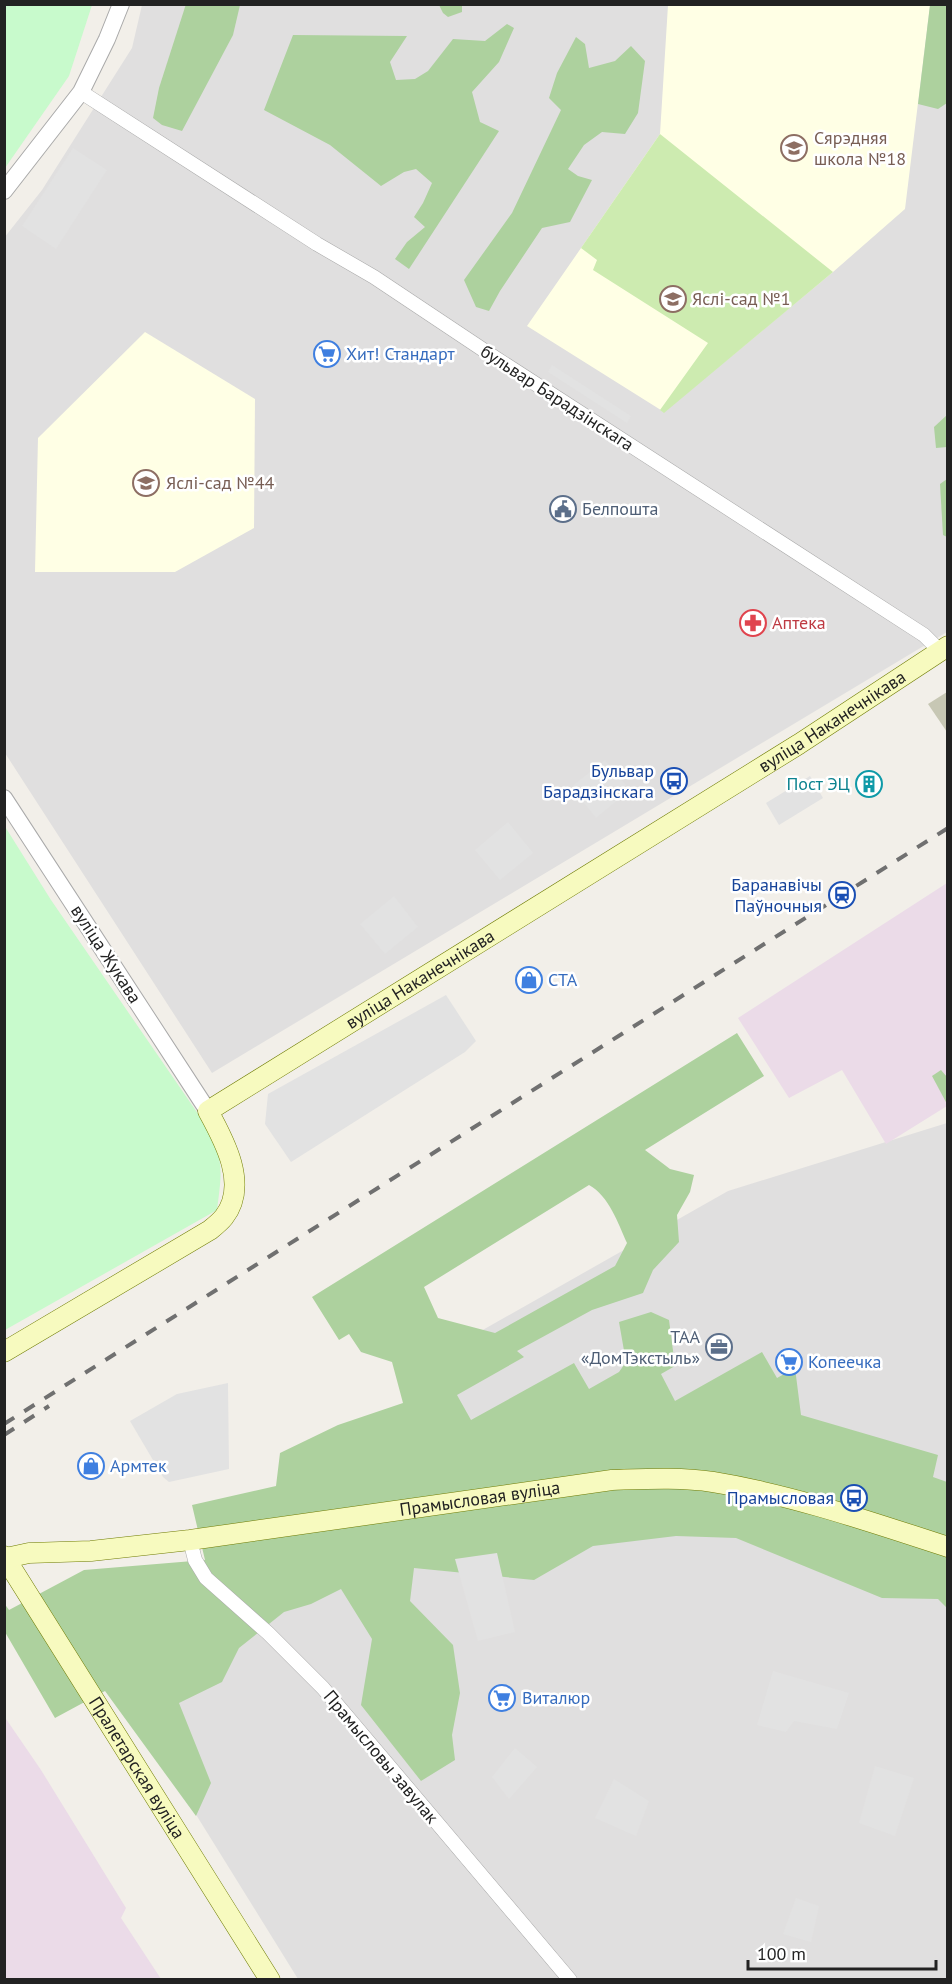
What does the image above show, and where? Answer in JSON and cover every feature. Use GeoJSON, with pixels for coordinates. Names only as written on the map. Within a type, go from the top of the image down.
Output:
{"type":"FeatureCollection","features":[{"type":"Feature","properties":{"kind":"main road","name":"вуліца Наканечнікава"},"geometry":{"type":"LineString","coordinates":[[208,1111],[799,744],[944,648]]}},
{"type":"Feature","properties":{"kind":"main road"},"geometry":{"type":"LineString","coordinates":[[4,1352],[210,1230],[225,1216],[233,1198],[233,1168],[224,1141],[208,1111]]}},
{"type":"Feature","properties":{"kind":"main road","name":"Прамысловая вуліца"},"geometry":{"type":"LineString","coordinates":[[5,1557],[29,1553],[91,1551],[190,1540],[612,1480],[662,1479],[712,1482],[773,1494],[850,1515],[948,1547]]}},
{"type":"Feature","properties":{"kind":"main road","name":"Пралетарская вуліца"},"geometry":{"type":"LineString","coordinates":[[5,1557],[270,1980]]}},
{"type":"Feature","properties":{"kind":"street"},"geometry":{"type":"LineString","coordinates":[[4,192],[81,92],[107,39],[120,4]]}},
{"type":"Feature","properties":{"kind":"street","name":"бульвар Барадзінскага"},"geometry":{"type":"LineString","coordinates":[[81,92],[316,244],[374,277],[516,372],[944,648]]}},
{"type":"Feature","properties":{"kind":"street","name":"вуліца Жукава"},"geometry":{"type":"LineString","coordinates":[[4,798],[208,1111]]}},
{"type":"Feature","properties":{"kind":"street","name":"Прамысловы завулак"},"geometry":{"type":"LineString","coordinates":[[190,1540],[195,1560],[206,1578],[268,1633],[323,1688],[570,1980]]}},
{"type":"Feature","properties":{"kind":"shaded area"},"geometry":{"type":"Polygon","coordinates":[[[142,5],[947,5],[947,632],[212,1073],[5,753],[4,238],[42,190],[132,48],[142,5]]]}},
{"type":"Feature","properties":{"kind":"shaded area"},"geometry":{"type":"Polygon","coordinates":[[[668,5],[930,5],[905,209],[664,412],[527,326],[660,134],[668,5]]]}},
{"type":"Feature","properties":{"kind":"shaded area"},"geometry":{"type":"Polygon","coordinates":[[[73,148],[107,170],[56,249],[22,226],[73,148]]]}},
{"type":"Feature","properties":{"kind":"shaded area","name":"Яслі-сад №44"},"geometry":{"type":"Polygon","coordinates":[[[145,332],[255,399],[254,528],[175,572],[35,572],[38,438],[145,332]]]}},
{"type":"Feature","properties":{"kind":"shaded area"},"geometry":{"type":"Polygon","coordinates":[[[552,365],[631,416],[627,423],[548,372],[552,365]]]}},
{"type":"Feature","properties":{"kind":"shaded area"},"geometry":{"type":"Polygon","coordinates":[[[947,692],[947,732],[928,704],[947,692]]]}},
{"type":"Feature","properties":{"kind":"shaded area"},"geometry":{"type":"Polygon","coordinates":[[[605,760],[630,790],[596,818],[571,787],[605,760]]]}},
{"type":"Feature","properties":{"kind":"shaded area"},"geometry":{"type":"Polygon","coordinates":[[[810,776],[823,798],[779,825],[766,803],[810,776]]]}},
{"type":"Feature","properties":{"kind":"shaded area"},"geometry":{"type":"Polygon","coordinates":[[[508,822],[533,853],[500,880],[475,850],[508,822]]]}},
{"type":"Feature","properties":{"kind":"shaded area"},"geometry":{"type":"Polygon","coordinates":[[[947,883],[947,1106],[886,1144],[842,1070],[789,1098],[738,1018],[947,883]]]}},
{"type":"Feature","properties":{"kind":"shaded area"},"geometry":{"type":"Polygon","coordinates":[[[394,896],[418,927],[385,954],[360,924],[394,896]]]}},
{"type":"Feature","properties":{"kind":"shaded area"},"geometry":{"type":"Polygon","coordinates":[[[446,995],[476,1041],[465,1052],[291,1162],[265,1124],[268,1094],[446,995]]]}},
{"type":"Feature","properties":{"kind":"shaded area"},"geometry":{"type":"Polygon","coordinates":[[[947,1123],[947,1979],[298,1979],[56,1589],[448,1521],[428,1361],[728,1191],[947,1123]]]}},
{"type":"Feature","properties":{"kind":"shaded area"},"geometry":{"type":"Polygon","coordinates":[[[228,1383],[229,1469],[169,1482],[163,1477],[130,1421],[177,1394],[228,1383]]]}},
{"type":"Feature","properties":{"kind":"shaded area"},"geometry":{"type":"Polygon","coordinates":[[[497,1553],[515,1632],[478,1641],[455,1559],[497,1553]]]}},
{"type":"Feature","properties":{"kind":"shaded area"},"geometry":{"type":"Polygon","coordinates":[[[773,1671],[849,1693],[837,1729],[794,1721],[786,1732],[757,1725],[773,1671]]]}},
{"type":"Feature","properties":{"kind":"shaded area"},"geometry":{"type":"Polygon","coordinates":[[[4,1716],[41,1770],[126,1908],[121,1918],[161,1979],[5,1979],[4,1716]]]}},
{"type":"Feature","properties":{"kind":"shaded area"},"geometry":{"type":"Polygon","coordinates":[[[515,1748],[537,1767],[509,1799],[492,1777],[515,1748]]]}},
{"type":"Feature","properties":{"kind":"shaded area"},"geometry":{"type":"Polygon","coordinates":[[[875,1766],[914,1778],[895,1836],[859,1823],[875,1766]]]}},
{"type":"Feature","properties":{"kind":"shaded area"},"geometry":{"type":"Polygon","coordinates":[[[614,1779],[649,1801],[636,1836],[595,1818],[614,1779]]]}},
{"type":"Feature","properties":{"kind":"shaded area"},"geometry":{"type":"Polygon","coordinates":[[[796,1898],[819,1906],[811,1942],[783,1934],[796,1898]]]}},
{"type":"Feature","properties":{"kind":"green space"},"geometry":{"type":"Polygon","coordinates":[[[5,4],[92,5],[69,76],[5,168],[5,4]]]}},
{"type":"Feature","properties":{"kind":"green space"},"geometry":{"type":"Polygon","coordinates":[[[186,4],[240,5],[233,35],[182,131],[162,125],[153,118],[159,88],[186,4]]]}},
{"type":"Feature","properties":{"kind":"green space"},"geometry":{"type":"Polygon","coordinates":[[[439,5],[462,5],[462,12],[448,17],[439,5]]]}},
{"type":"Feature","properties":{"kind":"green space"},"geometry":{"type":"Polygon","coordinates":[[[930,5],[947,5],[947,103],[938,109],[918,104],[930,5]]]}},
{"type":"Feature","properties":{"kind":"green space"},"geometry":{"type":"Polygon","coordinates":[[[507,24],[514,28],[499,62],[472,92],[480,122],[499,131],[409,269],[395,259],[407,242],[425,227],[414,217],[432,183],[416,169],[404,172],[381,186],[330,145],[264,110],[293,35],[407,36],[390,62],[396,80],[415,79],[428,71],[453,39],[485,41],[507,24]]]}},
{"type":"Feature","properties":{"kind":"green space"},"geometry":{"type":"Polygon","coordinates":[[[576,37],[585,44],[589,68],[615,61],[631,46],[645,61],[638,113],[625,134],[602,132],[584,145],[568,169],[578,176],[592,180],[570,222],[542,228],[489,311],[476,307],[464,280],[512,213],[561,110],[549,98],[557,73],[576,37]]]}},
{"type":"Feature","properties":{"kind":"green space","name":"Яслі-сад №1"},"geometry":{"type":"Polygon","coordinates":[[[660,134],[833,272],[664,413],[660,410],[708,343],[593,270],[597,260],[581,248],[660,134]]]}},
{"type":"Feature","properties":{"kind":"green space"},"geometry":{"type":"Polygon","coordinates":[[[947,415],[947,447],[936,448],[934,427],[947,415]]]}},
{"type":"Feature","properties":{"kind":"green space"},"geometry":{"type":"Polygon","coordinates":[[[947,479],[947,537],[943,535],[940,484],[947,479]]]}},
{"type":"Feature","properties":{"kind":"green space"},"geometry":{"type":"Polygon","coordinates":[[[4,825],[51,900],[203,1121],[215,1145],[221,1174],[217,1210],[5,1330],[4,825]]]}},
{"type":"Feature","properties":{"kind":"green space"},"geometry":{"type":"Polygon","coordinates":[[[737,1033],[764,1076],[645,1150],[670,1169],[694,1175],[690,1192],[677,1215],[679,1242],[653,1270],[643,1293],[592,1310],[517,1351],[524,1357],[457,1395],[471,1420],[574,1363],[589,1389],[619,1372],[626,1362],[619,1322],[651,1312],[669,1320],[675,1366],[661,1374],[675,1401],[762,1352],[777,1378],[795,1368],[801,1415],[938,1455],[933,1477],[947,1482],[947,1608],[938,1599],[882,1598],[736,1538],[676,1536],[593,1546],[534,1580],[414,1568],[410,1601],[453,1645],[460,1693],[452,1735],[455,1760],[421,1781],[361,1705],[372,1639],[341,1589],[311,1604],[284,1612],[239,1648],[222,1682],[179,1703],[211,1783],[196,1816],[105,1691],[55,1718],[5,1632],[4,1603],[9,1610],[84,1570],[205,1560],[192,1505],[276,1486],[280,1453],[338,1425],[403,1403],[392,1362],[361,1352],[349,1334],[339,1340],[312,1297],[737,1033]],[[589,1185],[424,1287],[438,1318],[495,1333],[615,1266],[627,1243],[612,1211],[596,1190],[589,1185]]]}},
{"type":"Feature","properties":{"kind":"green space"},"geometry":{"type":"Polygon","coordinates":[[[941,1070],[947,1077],[947,1104],[932,1076],[941,1070]]]}},
{"type":"Feature","properties":{"kind":"railway"},"geometry":{"type":"LineString","coordinates":[[4,1424],[948,828]]}},
{"type":"Feature","properties":{"kind":"railway"},"geometry":{"type":"LineString","coordinates":[[4,1435],[49,1406]]}},
{"type":"Feature","properties":{"kind":"place","name":"Сярэдняя школа №18"},"geometry":{"type":"Point","coordinates":[794,148]}},
{"type":"Feature","properties":{"kind":"place","name":"Яслі-сад №1"},"geometry":{"type":"Point","coordinates":[673,299]}},
{"type":"Feature","properties":{"kind":"place","name":"Хит! Стандарт"},"geometry":{"type":"Point","coordinates":[327,354]}},
{"type":"Feature","properties":{"kind":"place","name":"Яслі-сад №44"},"geometry":{"type":"Point","coordinates":[146,483]}},
{"type":"Feature","properties":{"kind":"place","name":"Белпошта"},"geometry":{"type":"Point","coordinates":[563,509]}},
{"type":"Feature","properties":{"kind":"place","name":"Аптека"},"geometry":{"type":"Point","coordinates":[753,623]}},
{"type":"Feature","properties":{"kind":"place","name":"Бульвар Барадзінскага"},"geometry":{"type":"Point","coordinates":[674,781]}},
{"type":"Feature","properties":{"kind":"place","name":"Пост ЭЦ"},"geometry":{"type":"Point","coordinates":[869,784]}},
{"type":"Feature","properties":{"kind":"place","name":"Баранавічы Паўночныя"},"geometry":{"type":"Point","coordinates":[842,895]}},
{"type":"Feature","properties":{"kind":"place","name":"СТА"},"geometry":{"type":"Point","coordinates":[529,980]}},
{"type":"Feature","properties":{"kind":"place","name":"ТАА «ДомТэкстыль»"},"geometry":{"type":"Point","coordinates":[719,1347]}},
{"type":"Feature","properties":{"kind":"place","name":"Копеечка"},"geometry":{"type":"Point","coordinates":[789,1362]}},
{"type":"Feature","properties":{"kind":"place","name":"Армтек"},"geometry":{"type":"Point","coordinates":[91,1466]}},
{"type":"Feature","properties":{"kind":"place","name":"Прамысловая"},"geometry":{"type":"Point","coordinates":[854,1498]}},
{"type":"Feature","properties":{"kind":"place","name":"Виталюр"},"geometry":{"type":"Point","coordinates":[502,1698]}}]}
